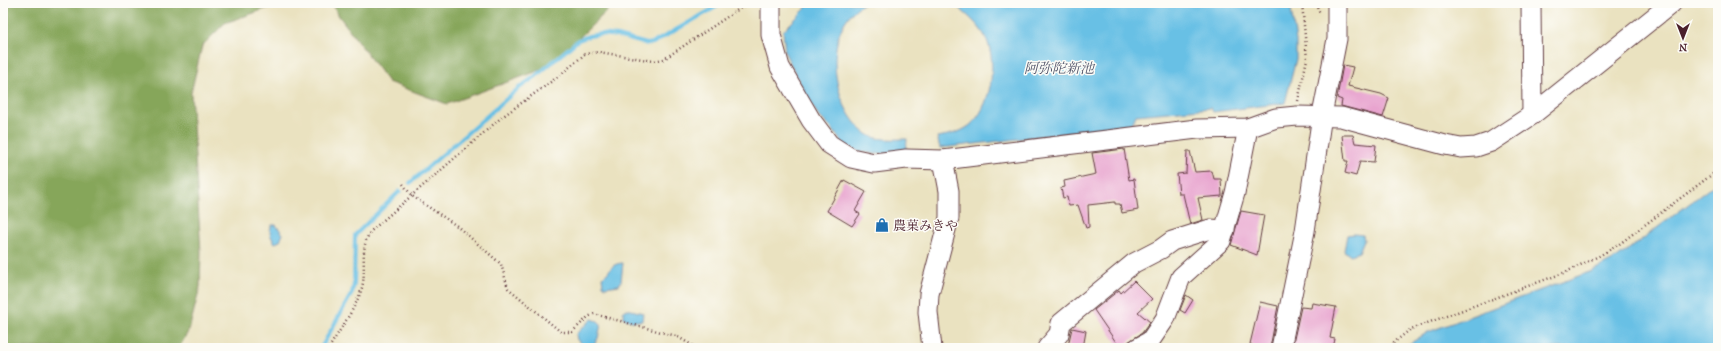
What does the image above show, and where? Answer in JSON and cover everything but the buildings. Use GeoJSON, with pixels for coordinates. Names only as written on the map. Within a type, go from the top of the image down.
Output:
{"type":"FeatureCollection","features":[{"type":"Feature","properties":{"kind":"street"},"geometry":{"type":"LineString","coordinates":[[771,3],[771,35],[780,67],[811,120],[829,144],[851,158],[874,163],[906,159],[943,160],[1197,129],[1248,128],[1276,118],[1322,115],[1341,117],[1461,148],[1476,148],[1491,142],[1532,115],[1672,3]]}},
{"type":"Feature","properties":{"kind":"street"},"geometry":{"type":"LineString","coordinates":[[1281,348],[1305,231],[1322,115],[1337,39],[1337,3]]}},
{"type":"Feature","properties":{"kind":"street"},"geometry":{"type":"LineString","coordinates":[[1531,3],[1532,115]]}},
{"type":"Feature","properties":{"kind":"street"},"geometry":{"type":"LineString","coordinates":[[1137,348],[1150,341],[1165,319],[1181,277],[1221,241],[1236,193],[1248,128]]}},
{"type":"Feature","properties":{"kind":"street"},"geometry":{"type":"LineString","coordinates":[[932,348],[928,312],[929,294],[949,218],[949,191],[943,160]]}},
{"type":"Feature","properties":{"kind":"street"},"geometry":{"type":"LineString","coordinates":[[1047,348],[1059,334],[1062,323],[1134,263],[1161,249],[1172,241],[1210,229],[1225,230]]}},
{"type":"Feature","properties":{"kind":"path"},"geometry":{"type":"LineString","coordinates":[[329,348],[361,292],[364,282],[365,240],[371,231],[502,117],[559,76],[585,54],[599,52],[654,62],[664,59],[748,3]]}},
{"type":"Feature","properties":{"kind":"path"},"geometry":{"type":"LineString","coordinates":[[1298,104],[1307,59],[1302,3]]}},
{"type":"Feature","properties":{"kind":"path"},"geometry":{"type":"LineString","coordinates":[[1387,348],[1411,329],[1566,272],[1599,256],[1618,245],[1718,170]]}},
{"type":"Feature","properties":{"kind":"path"},"geometry":{"type":"LineString","coordinates":[[402,184],[412,196],[457,226],[501,264],[508,288],[561,332],[572,332],[588,317],[594,314],[676,336],[697,348]]}},
{"type":"Feature","properties":{"kind":"green space"},"geometry":{"type":"Polygon","coordinates":[[[3,3],[290,3],[274,6],[225,23],[202,46],[191,93],[201,252],[200,287],[189,330],[179,348],[3,348],[3,3]]]}},
{"type":"Feature","properties":{"kind":"green space"},"geometry":{"type":"Polygon","coordinates":[[[332,3],[615,3],[549,67],[447,104],[388,82],[339,16],[332,3]]]}},
{"type":"Feature","properties":{"kind":"water"},"geometry":{"type":"Polygon","coordinates":[[[805,3],[865,3],[851,14],[841,30],[836,48],[835,67],[838,87],[845,106],[854,122],[867,134],[876,138],[907,139],[906,152],[875,154],[855,150],[842,143],[833,130],[818,115],[807,97],[785,53],[783,31],[806,8],[805,3]]]}},
{"type":"Feature","properties":{"kind":"water","name":"阿弥陀新池"},"geometry":{"type":"Polygon","coordinates":[[[952,3],[1290,3],[1296,41],[1296,59],[1285,103],[1213,112],[1211,108],[1136,115],[1131,126],[940,148],[937,137],[961,130],[969,126],[977,118],[983,109],[987,97],[992,72],[990,48],[986,38],[975,23],[952,3]]]}},
{"type":"Feature","properties":{"kind":"water"},"geometry":{"type":"Polygon","coordinates":[[[1718,182],[1718,348],[1407,348],[1406,346],[1428,332],[1592,271],[1617,258],[1718,182]]]}},
{"type":"Feature","properties":{"kind":"water"},"geometry":{"type":"Polygon","coordinates":[[[272,225],[276,225],[283,234],[280,241],[275,243],[270,234],[272,225]]]}},
{"type":"Feature","properties":{"kind":"water"},"geometry":{"type":"Polygon","coordinates":[[[1347,235],[1363,235],[1364,240],[1359,252],[1351,255],[1344,251],[1347,235]]]}},
{"type":"Feature","properties":{"kind":"water"},"geometry":{"type":"Polygon","coordinates":[[[623,263],[621,281],[619,285],[605,287],[603,285],[602,277],[615,265],[623,263]]]}},
{"type":"Feature","properties":{"kind":"water"},"geometry":{"type":"Polygon","coordinates":[[[627,309],[643,313],[642,321],[631,321],[624,318],[623,311],[627,309]]]}},
{"type":"Feature","properties":{"kind":"water"},"geometry":{"type":"Polygon","coordinates":[[[592,319],[601,324],[598,338],[594,345],[585,347],[577,340],[576,334],[592,319]]]}},
{"type":"Feature","properties":{"kind":"waterway"},"geometry":{"type":"LineString","coordinates":[[410,183],[519,88],[536,76],[578,40],[601,34],[617,36],[647,44],[653,43],[723,3]]}},
{"type":"Feature","properties":{"kind":"waterway"},"geometry":{"type":"LineString","coordinates":[[321,348],[352,293],[354,284],[355,235],[400,191]]}},
{"type":"Feature","properties":{"kind":"place","name":"農菓みきや"},"geometry":{"type":"Point","coordinates":[882,225]}}]}
